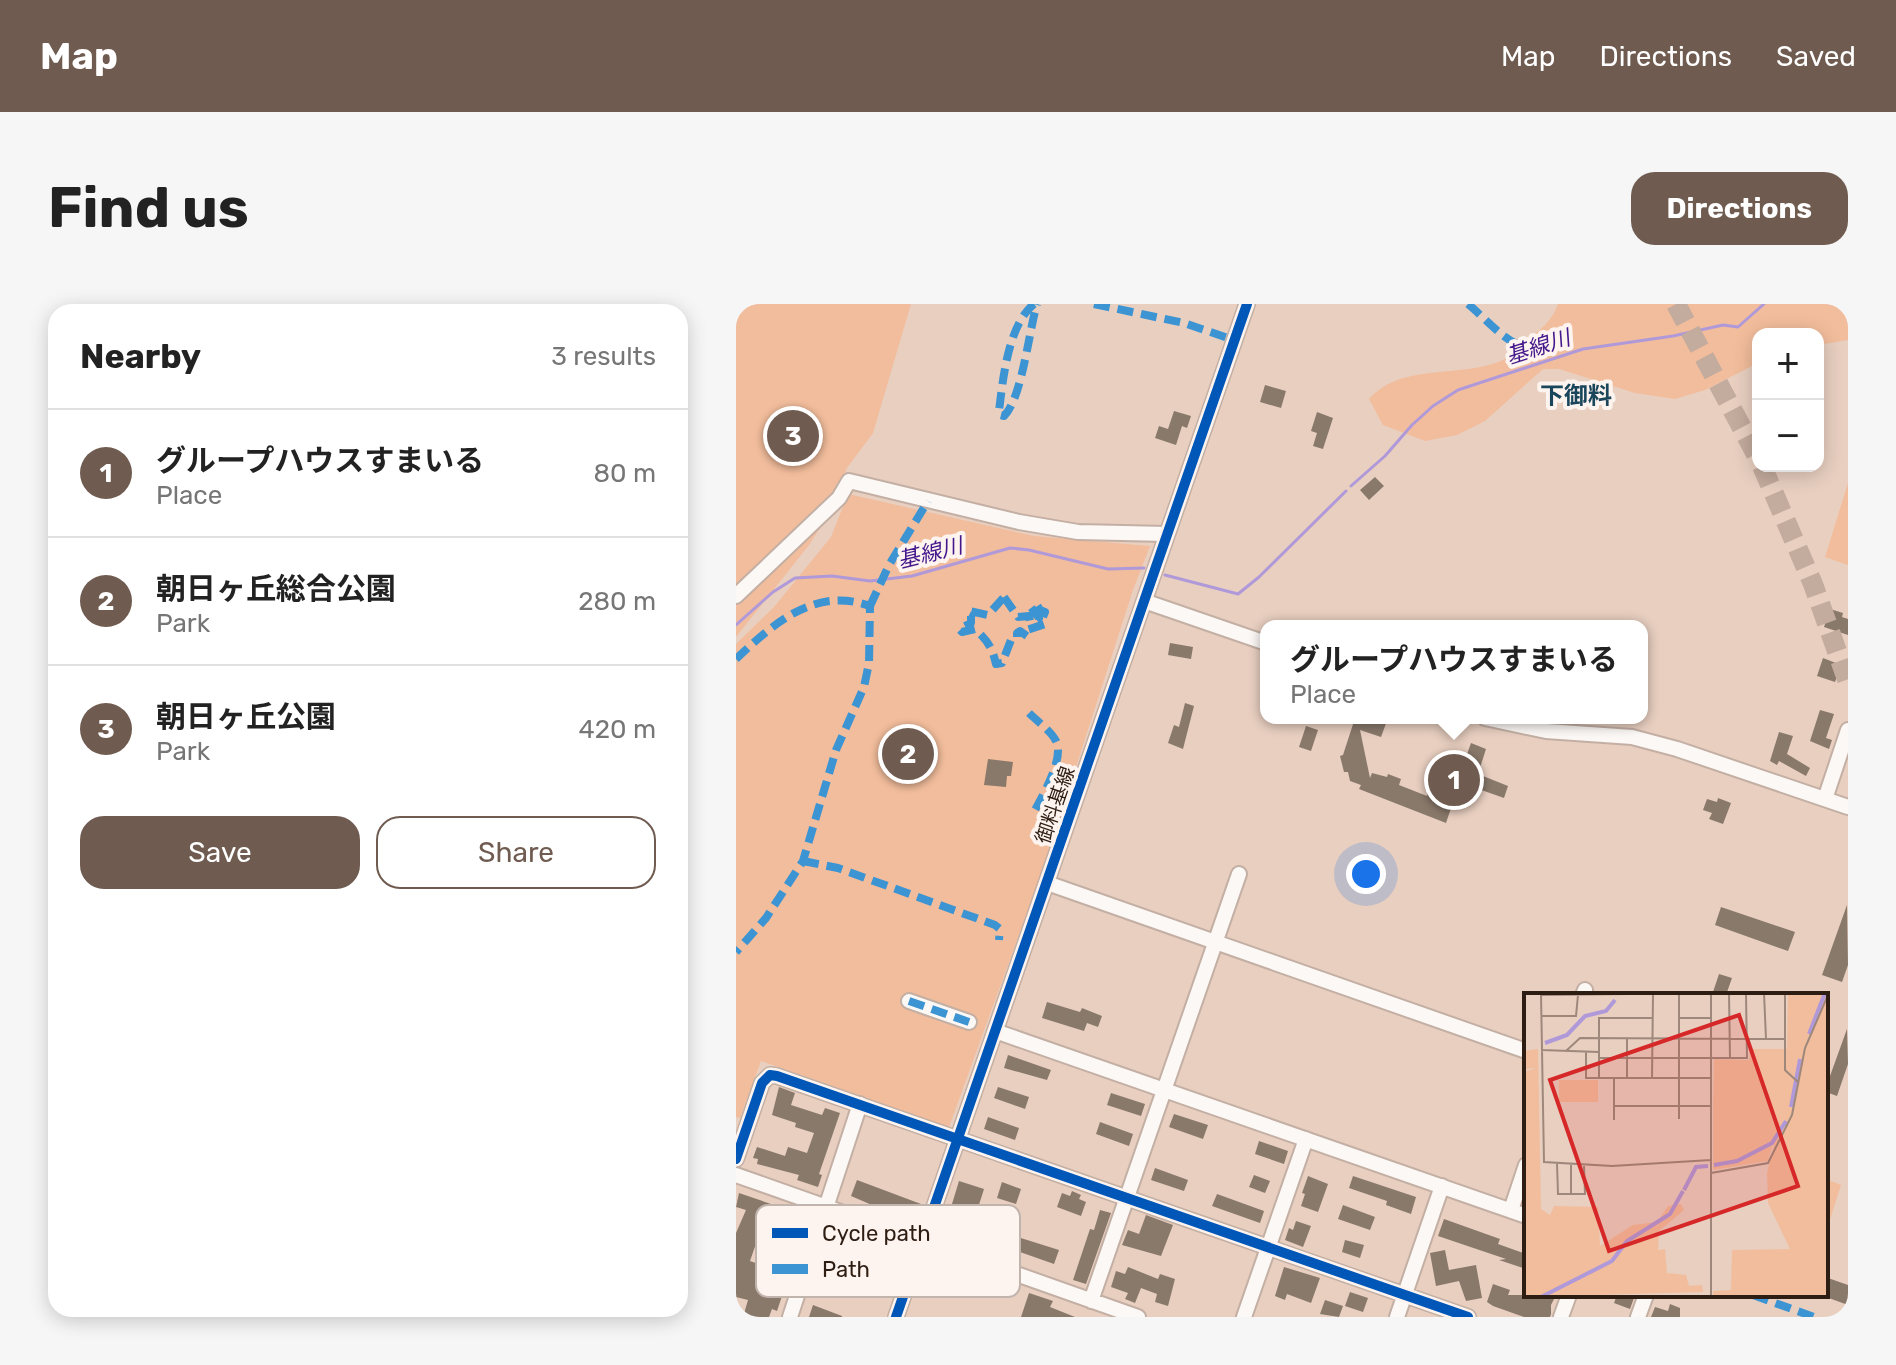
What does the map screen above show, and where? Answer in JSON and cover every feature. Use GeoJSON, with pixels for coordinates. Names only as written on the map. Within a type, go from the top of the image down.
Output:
{"type":"FeatureCollection","features":[{"type":"Feature","properties":{"kind":"street","name":"御料基線"},"geometry":{"type":"LineString","coordinates":[[935,1205],[1247,304]]}},
{"type":"Feature","properties":{"kind":"street"},"geometry":{"type":"LineString","coordinates":[[736,596],[839,498],[849,481],[1004,519],[1064,530],[1116,535],[1167,534]]}},
{"type":"Feature","properties":{"kind":"street"},"geometry":{"type":"LineString","coordinates":[[1144,601],[1260,641]]}},
{"type":"Feature","properties":{"kind":"street"},"geometry":{"type":"LineString","coordinates":[[1513,724],[1546,731],[1632,737],[1677,749],[1848,807]]}},
{"type":"Feature","properties":{"kind":"street"},"geometry":{"type":"LineString","coordinates":[[1825,799],[1848,730]]}},
{"type":"Feature","properties":{"kind":"street"},"geometry":{"type":"LineString","coordinates":[[1092,1307],[1239,874]]}},
{"type":"Feature","properties":{"kind":"street"},"geometry":{"type":"LineString","coordinates":[[1047,883],[1524,1050]]}},
{"type":"Feature","properties":{"kind":"street"},"geometry":{"type":"LineString","coordinates":[[909,1001],[969,1022]]}},
{"type":"Feature","properties":{"kind":"street"},"geometry":{"type":"LineString","coordinates":[[995,1031],[1524,1215]]}},
{"type":"Feature","properties":{"kind":"street"},"geometry":{"type":"LineString","coordinates":[[736,1159],[762,1083],[770,1075],[1468,1317]]}},
{"type":"Feature","properties":{"kind":"street"},"geometry":{"type":"LineString","coordinates":[[825,1205],[860,1104]]}},
{"type":"Feature","properties":{"kind":"street"},"geometry":{"type":"LineString","coordinates":[[1244,1317],[1306,1139]]}},
{"type":"Feature","properties":{"kind":"street"},"geometry":{"type":"LineString","coordinates":[[1511,1210],[1524,1171]]}},
{"type":"Feature","properties":{"kind":"street"},"geometry":{"type":"LineString","coordinates":[[736,1175],[822,1205]]}},
{"type":"Feature","properties":{"kind":"street"},"geometry":{"type":"LineString","coordinates":[[1397,1317],[1442,1186]]}},
{"type":"Feature","properties":{"kind":"street"},"geometry":{"type":"LineString","coordinates":[[1020,1278],[1092,1307],[1138,1317]]}},
{"type":"Feature","properties":{"kind":"street"},"geometry":{"type":"LineString","coordinates":[[790,1317],[796,1297]]}},
{"type":"Feature","properties":{"kind":"street","name":"御料基線"},"geometry":{"type":"LineString","coordinates":[[896,1317],[903,1297]]}},
{"type":"Feature","properties":{"kind":"street"},"geometry":{"type":"LineString","coordinates":[[1561,1317],[1568,1297]]}},
{"type":"Feature","properties":{"kind":"street"},"geometry":{"type":"LineString","coordinates":[[1638,1317],[1645,1297]]}},
{"type":"Feature","properties":{"kind":"shaded area"},"geometry":{"type":"Polygon","coordinates":[[[736,304],[911,304],[873,433],[847,468],[809,545],[736,637],[736,304]]]}},
{"type":"Feature","properties":{"kind":"shaded area"},"geometry":{"type":"Polygon","coordinates":[[[1558,304],[1848,304],[1848,340],[1824,344],[1824,328],[1752,328],[1752,366],[1705,390],[1675,399],[1635,393],[1559,369],[1543,369],[1485,421],[1457,435],[1425,441],[1383,425],[1369,399],[1382,387],[1415,375],[1469,369],[1503,360],[1553,315],[1558,304]]]}},
{"type":"Feature","properties":{"kind":"shaded area"},"geometry":{"type":"Polygon","coordinates":[[[1848,483],[1848,565],[1825,557],[1848,483]]]}},
{"type":"Feature","properties":{"kind":"shaded area"},"geometry":{"type":"Polygon","coordinates":[[[848,494],[1034,536],[1150,546],[1045,863],[949,1127],[761,1061],[740,1118],[736,1117],[736,644],[774,607],[831,537],[848,494]]]}},
{"type":"Feature","properties":{"kind":"shaded area"},"geometry":{"type":"Polygon","coordinates":[[[1828,1180],[1841,1185],[1828,1226],[1828,1180]]]}},
{"type":"Feature","properties":{"kind":"building"},"geometry":{"type":"Polygon","coordinates":[[[1265,385],[1286,391],[1281,408],[1260,402],[1265,385]]]}},
{"type":"Feature","properties":{"kind":"building"},"geometry":{"type":"Polygon","coordinates":[[[1174,411],[1191,416],[1187,428],[1182,426],[1176,445],[1155,438],[1159,426],[1168,429],[1174,411]]]}},
{"type":"Feature","properties":{"kind":"building"},"geometry":{"type":"Polygon","coordinates":[[[1317,412],[1333,418],[1323,449],[1313,446],[1317,433],[1311,431],[1317,412]]]}},
{"type":"Feature","properties":{"kind":"building"},"geometry":{"type":"Polygon","coordinates":[[[1375,477],[1384,486],[1369,500],[1360,490],[1375,477]]]}},
{"type":"Feature","properties":{"kind":"building"},"geometry":{"type":"Polygon","coordinates":[[[1830,609],[1843,613],[1842,617],[1848,619],[1848,635],[1824,627],[1830,609]]]}},
{"type":"Feature","properties":{"kind":"building"},"geometry":{"type":"Polygon","coordinates":[[[1170,643],[1193,647],[1191,659],[1168,655],[1170,643]]]}},
{"type":"Feature","properties":{"kind":"building"},"geometry":{"type":"Polygon","coordinates":[[[1823,658],[1841,665],[1835,682],[1817,676],[1823,658]]]}},
{"type":"Feature","properties":{"kind":"building"},"geometry":{"type":"Polygon","coordinates":[[[1185,703],[1194,706],[1183,749],[1168,743],[1174,725],[1179,727],[1185,703]]]}},
{"type":"Feature","properties":{"kind":"building"},"geometry":{"type":"Polygon","coordinates":[[[1820,710],[1834,714],[1826,738],[1832,740],[1829,749],[1810,741],[1820,710]]]}},
{"type":"Feature","properties":{"kind":"building"},"geometry":{"type":"Polygon","coordinates":[[[1353,724],[1386,724],[1381,737],[1360,730],[1370,778],[1372,773],[1387,777],[1388,774],[1401,779],[1399,785],[1427,796],[1437,766],[1460,774],[1471,743],[1486,749],[1478,774],[1508,786],[1504,798],[1473,787],[1470,795],[1457,790],[1446,823],[1359,789],[1361,785],[1350,781],[1348,772],[1344,772],[1340,756],[1343,755],[1353,724]]]}},
{"type":"Feature","properties":{"kind":"building"},"geometry":{"type":"Polygon","coordinates":[[[1306,726],[1318,730],[1311,751],[1299,747],[1306,726]]]}},
{"type":"Feature","properties":{"kind":"building"},"geometry":{"type":"Polygon","coordinates":[[[1779,732],[1793,736],[1787,754],[1810,768],[1806,776],[1779,761],[1777,765],[1770,761],[1779,732]]]}},
{"type":"Feature","properties":{"kind":"building"},"geometry":{"type":"Polygon","coordinates":[[[988,759],[1013,762],[1006,787],[984,785],[988,759]]]}},
{"type":"Feature","properties":{"kind":"building"},"geometry":{"type":"Polygon","coordinates":[[[1718,798],[1731,803],[1723,824],[1709,819],[1712,813],[1703,810],[1707,799],[1717,802],[1718,798]]]}},
{"type":"Feature","properties":{"kind":"building"},"geometry":{"type":"Polygon","coordinates":[[[1847,905],[1848,965],[1842,982],[1822,975],[1847,905]]]}},
{"type":"Feature","properties":{"kind":"building"},"geometry":{"type":"Polygon","coordinates":[[[1721,907],[1795,932],[1788,951],[1715,925],[1721,907]]]}},
{"type":"Feature","properties":{"kind":"building"},"geometry":{"type":"Polygon","coordinates":[[[1719,974],[1732,978],[1727,993],[1713,993],[1719,974]]]}},
{"type":"Feature","properties":{"kind":"building"},"geometry":{"type":"Polygon","coordinates":[[[1047,1002],[1080,1012],[1082,1008],[1102,1016],[1098,1027],[1087,1023],[1084,1031],[1042,1018],[1047,1002]]]}},
{"type":"Feature","properties":{"kind":"building"},"geometry":{"type":"Polygon","coordinates":[[[1847,1029],[1848,1064],[1837,1096],[1828,1093],[1828,1081],[1847,1029]]]}},
{"type":"Feature","properties":{"kind":"building"},"geometry":{"type":"Polygon","coordinates":[[[1008,1055],[1051,1070],[1047,1080],[1004,1068],[1008,1055]]]}},
{"type":"Feature","properties":{"kind":"building"},"geometry":{"type":"Polygon","coordinates":[[[779,1087],[795,1093],[791,1105],[822,1115],[825,1108],[840,1113],[819,1174],[822,1175],[818,1187],[797,1180],[799,1175],[757,1164],[758,1159],[753,1158],[757,1147],[785,1156],[788,1147],[807,1153],[814,1133],[772,1115],[779,1087]]]}},
{"type":"Feature","properties":{"kind":"building"},"geometry":{"type":"Polygon","coordinates":[[[998,1087],[1029,1097],[1025,1109],[994,1098],[998,1087]]]}},
{"type":"Feature","properties":{"kind":"building"},"geometry":{"type":"Polygon","coordinates":[[[1111,1093],[1145,1104],[1141,1116],[1107,1105],[1111,1093]]]}},
{"type":"Feature","properties":{"kind":"building"},"geometry":{"type":"Polygon","coordinates":[[[1174,1114],[1208,1125],[1203,1139],[1169,1127],[1174,1114]]]}},
{"type":"Feature","properties":{"kind":"building"},"geometry":{"type":"Polygon","coordinates":[[[988,1117],[1019,1128],[1015,1140],[984,1129],[988,1117]]]}},
{"type":"Feature","properties":{"kind":"building"},"geometry":{"type":"Polygon","coordinates":[[[1100,1122],[1133,1134],[1129,1146],[1096,1134],[1100,1122]]]}},
{"type":"Feature","properties":{"kind":"building"},"geometry":{"type":"Polygon","coordinates":[[[1259,1141],[1288,1151],[1284,1164],[1255,1154],[1259,1141]]]}},
{"type":"Feature","properties":{"kind":"building"},"geometry":{"type":"Polygon","coordinates":[[[1155,1168],[1188,1180],[1184,1191],[1151,1180],[1155,1168]]]}},
{"type":"Feature","properties":{"kind":"building"},"geometry":{"type":"Polygon","coordinates":[[[1254,1175],[1270,1181],[1265,1193],[1249,1187],[1254,1175]]]}},
{"type":"Feature","properties":{"kind":"building"},"geometry":{"type":"Polygon","coordinates":[[[1308,1176],[1328,1184],[1318,1212],[1301,1206],[1308,1176]]]}},
{"type":"Feature","properties":{"kind":"building"},"geometry":{"type":"Polygon","coordinates":[[[1353,1176],[1416,1197],[1411,1214],[1386,1205],[1387,1201],[1349,1188],[1353,1176]]]}},
{"type":"Feature","properties":{"kind":"building"},"geometry":{"type":"Polygon","coordinates":[[[857,1180],[921,1204],[872,1205],[851,1196],[857,1180]]]}},
{"type":"Feature","properties":{"kind":"building"},"geometry":{"type":"Polygon","coordinates":[[[959,1181],[984,1189],[979,1205],[952,1205],[959,1181]]]}},
{"type":"Feature","properties":{"kind":"building"},"geometry":{"type":"Polygon","coordinates":[[[1002,1182],[1021,1189],[1016,1204],[997,1198],[1002,1182]]]}},
{"type":"Feature","properties":{"kind":"building"},"geometry":{"type":"Polygon","coordinates":[[[1072,1191],[1081,1195],[1079,1199],[1086,1202],[1081,1216],[1057,1207],[1062,1193],[1070,1196],[1072,1191]]]}},
{"type":"Feature","properties":{"kind":"building"},"geometry":{"type":"Polygon","coordinates":[[[739,1193],[774,1205],[756,1205],[756,1244],[750,1261],[756,1263],[756,1297],[782,1297],[777,1311],[772,1309],[769,1317],[743,1317],[748,1300],[736,1297],[736,1233],[746,1210],[736,1207],[739,1193]]]}},
{"type":"Feature","properties":{"kind":"building"},"geometry":{"type":"Polygon","coordinates":[[[1217,1194],[1264,1211],[1260,1223],[1212,1206],[1217,1194]]]}},
{"type":"Feature","properties":{"kind":"building"},"geometry":{"type":"Polygon","coordinates":[[[1343,1205],[1375,1217],[1370,1230],[1338,1219],[1343,1205]]]}},
{"type":"Feature","properties":{"kind":"building"},"geometry":{"type":"Polygon","coordinates":[[[1100,1210],[1111,1213],[1086,1284],[1073,1280],[1090,1229],[1094,1230],[1100,1210]]]}},
{"type":"Feature","properties":{"kind":"building"},"geometry":{"type":"Polygon","coordinates":[[[1146,1215],[1173,1225],[1161,1256],[1122,1245],[1128,1230],[1139,1234],[1146,1215]]]}},
{"type":"Feature","properties":{"kind":"building"},"geometry":{"type":"Polygon","coordinates":[[[1444,1219],[1500,1239],[1498,1244],[1524,1253],[1524,1268],[1499,1260],[1506,1259],[1438,1236],[1444,1219]]]}},
{"type":"Feature","properties":{"kind":"building"},"geometry":{"type":"Polygon","coordinates":[[[1296,1221],[1311,1226],[1303,1247],[1285,1240],[1289,1228],[1293,1230],[1296,1221]]]}},
{"type":"Feature","properties":{"kind":"building"},"geometry":{"type":"Polygon","coordinates":[[[1020,1238],[1059,1250],[1054,1264],[1020,1252],[1020,1238]]]}},
{"type":"Feature","properties":{"kind":"building"},"geometry":{"type":"Polygon","coordinates":[[[1345,1240],[1364,1245],[1360,1258],[1342,1252],[1345,1240]]]}},
{"type":"Feature","properties":{"kind":"building"},"geometry":{"type":"Polygon","coordinates":[[[1445,1250],[1449,1270],[1476,1265],[1482,1298],[1466,1301],[1459,1281],[1436,1286],[1430,1253],[1445,1250]]]}},
{"type":"Feature","properties":{"kind":"building"},"geometry":{"type":"Polygon","coordinates":[[[1128,1267],[1158,1279],[1160,1274],[1175,1279],[1168,1306],[1155,1302],[1157,1294],[1141,1288],[1135,1303],[1125,1299],[1128,1293],[1111,1287],[1116,1271],[1125,1274],[1128,1267]]]}},
{"type":"Feature","properties":{"kind":"building"},"geometry":{"type":"Polygon","coordinates":[[[1284,1267],[1320,1278],[1311,1303],[1287,1294],[1285,1300],[1275,1296],[1284,1267]]]}},
{"type":"Feature","properties":{"kind":"building"},"geometry":{"type":"Polygon","coordinates":[[[1828,1278],[1848,1285],[1848,1305],[1826,1297],[1828,1278]]]}},
{"type":"Feature","properties":{"kind":"building"},"geometry":{"type":"Polygon","coordinates":[[[1493,1284],[1510,1290],[1508,1295],[1555,1297],[1550,1317],[1524,1317],[1487,1302],[1493,1284]]]}},
{"type":"Feature","properties":{"kind":"building"},"geometry":{"type":"Polygon","coordinates":[[[1350,1292],[1368,1298],[1363,1312],[1345,1306],[1350,1292]]]}},
{"type":"Feature","properties":{"kind":"building"},"geometry":{"type":"Polygon","coordinates":[[[1029,1293],[1053,1301],[1050,1307],[1075,1317],[1021,1317],[1029,1293]]]}},
{"type":"Feature","properties":{"kind":"building"},"geometry":{"type":"Polygon","coordinates":[[[1616,1297],[1634,1297],[1630,1309],[1614,1303],[1616,1297]]]}},
{"type":"Feature","properties":{"kind":"building"},"geometry":{"type":"Polygon","coordinates":[[[1325,1300],[1343,1306],[1339,1317],[1320,1314],[1325,1300]]]}},
{"type":"Feature","properties":{"kind":"building"},"geometry":{"type":"Polygon","coordinates":[[[1670,1304],[1680,1308],[1680,1317],[1651,1317],[1655,1307],[1668,1311],[1670,1304]]]}},
{"type":"Feature","properties":{"kind":"building"},"geometry":{"type":"Polygon","coordinates":[[[813,1305],[842,1316],[842,1317],[809,1317],[813,1305]]]}},
{"type":"Feature","properties":{"kind":"waterway","name":"基線川"},"geometry":{"type":"LineString","coordinates":[[1351,486],[1433,406],[1458,390],[1583,349],[1723,325],[1738,327],[1764,304]]}},
{"type":"Feature","properties":{"kind":"waterway","name":"基線川"},"geometry":{"type":"LineString","coordinates":[[1165,575],[1238,594],[1346,491]]}},
{"type":"Feature","properties":{"kind":"waterway","name":"基線川"},"geometry":{"type":"LineString","coordinates":[[736,625],[773,592],[795,578],[832,576],[870,581],[912,576],[1010,548],[1108,569],[1144,568]]}},
{"type":"Feature","properties":{"kind":"tunnel"},"geometry":{"type":"LineString","coordinates":[[1676,304],[1752,447]]}},
{"type":"Feature","properties":{"kind":"tunnel"},"geometry":{"type":"LineString","coordinates":[[1765,472],[1813,584],[1848,682]]}},
{"type":"Feature","properties":{"kind":"marked path"},"geometry":{"type":"LineString","coordinates":[[1034,304],[1025,313],[1013,339],[1005,369],[1000,415],[1004,416],[1016,395],[1037,304]]}},
{"type":"Feature","properties":{"kind":"marked path"},"geometry":{"type":"LineString","coordinates":[[1094,304],[1184,323],[1234,340]]}},
{"type":"Feature","properties":{"kind":"marked path"},"geometry":{"type":"LineString","coordinates":[[1468,304],[1514,343],[1525,348],[1549,350]]}},
{"type":"Feature","properties":{"kind":"marked path"},"geometry":{"type":"LineString","coordinates":[[870,606],[889,565],[928,501]]}},
{"type":"Feature","properties":{"kind":"marked path"},"geometry":{"type":"LineString","coordinates":[[1004,597],[1018,617],[1029,616],[1030,621],[1034,622],[1039,618],[1031,607],[1037,605],[1045,612],[1045,624],[1027,630],[1027,636],[1020,631],[1017,633],[1002,663],[996,664],[989,645],[975,629],[962,632],[959,629],[971,623],[971,616],[967,614],[970,611],[988,615],[1004,597]]}},
{"type":"Feature","properties":{"kind":"marked path"},"geometry":{"type":"LineString","coordinates":[[736,659],[780,622],[813,605],[850,601],[870,606],[869,663],[864,687],[836,750],[803,861],[766,918],[736,952]]}},
{"type":"Feature","properties":{"kind":"marked path"},"geometry":{"type":"LineString","coordinates":[[1029,713],[1051,734],[1058,749],[1051,778],[1033,814]]}},
{"type":"Feature","properties":{"kind":"marked path"},"geometry":{"type":"LineString","coordinates":[[803,861],[838,868],[995,925],[1000,929],[999,940]]}},
{"type":"Feature","properties":{"kind":"marked path"},"geometry":{"type":"LineString","coordinates":[[909,1001],[969,1022]]}},
{"type":"Feature","properties":{"kind":"marked path"},"geometry":{"type":"LineString","coordinates":[[1759,1297],[1814,1317]]}},
{"type":"Feature","properties":{"kind":"cycle path"},"geometry":{"type":"LineString","coordinates":[[935,1205],[1247,304]]}},
{"type":"Feature","properties":{"kind":"cycle path"},"geometry":{"type":"LineString","coordinates":[[736,1159],[762,1083],[770,1075],[777,1076],[1468,1317]]}},
{"type":"Feature","properties":{"kind":"cycle path"},"geometry":{"type":"LineString","coordinates":[[896,1317],[903,1297]]}},
{"type":"Feature","properties":{"kind":"place","name":"朝日ヶ丘公園"},"geometry":{"type":"Point","coordinates":[793,436]}},
{"type":"Feature","properties":{"kind":"place","name":"朝日ヶ丘総合公園"},"geometry":{"type":"Point","coordinates":[908,754]}},
{"type":"Feature","properties":{"kind":"place","name":"グループハウスすまいる"},"geometry":{"type":"Point","coordinates":[1454,780]}},
{"type":"Feature","properties":{"kind":"district","name":"下御料"},"geometry":{"type":"Point","coordinates":[1576,396]}}]}
